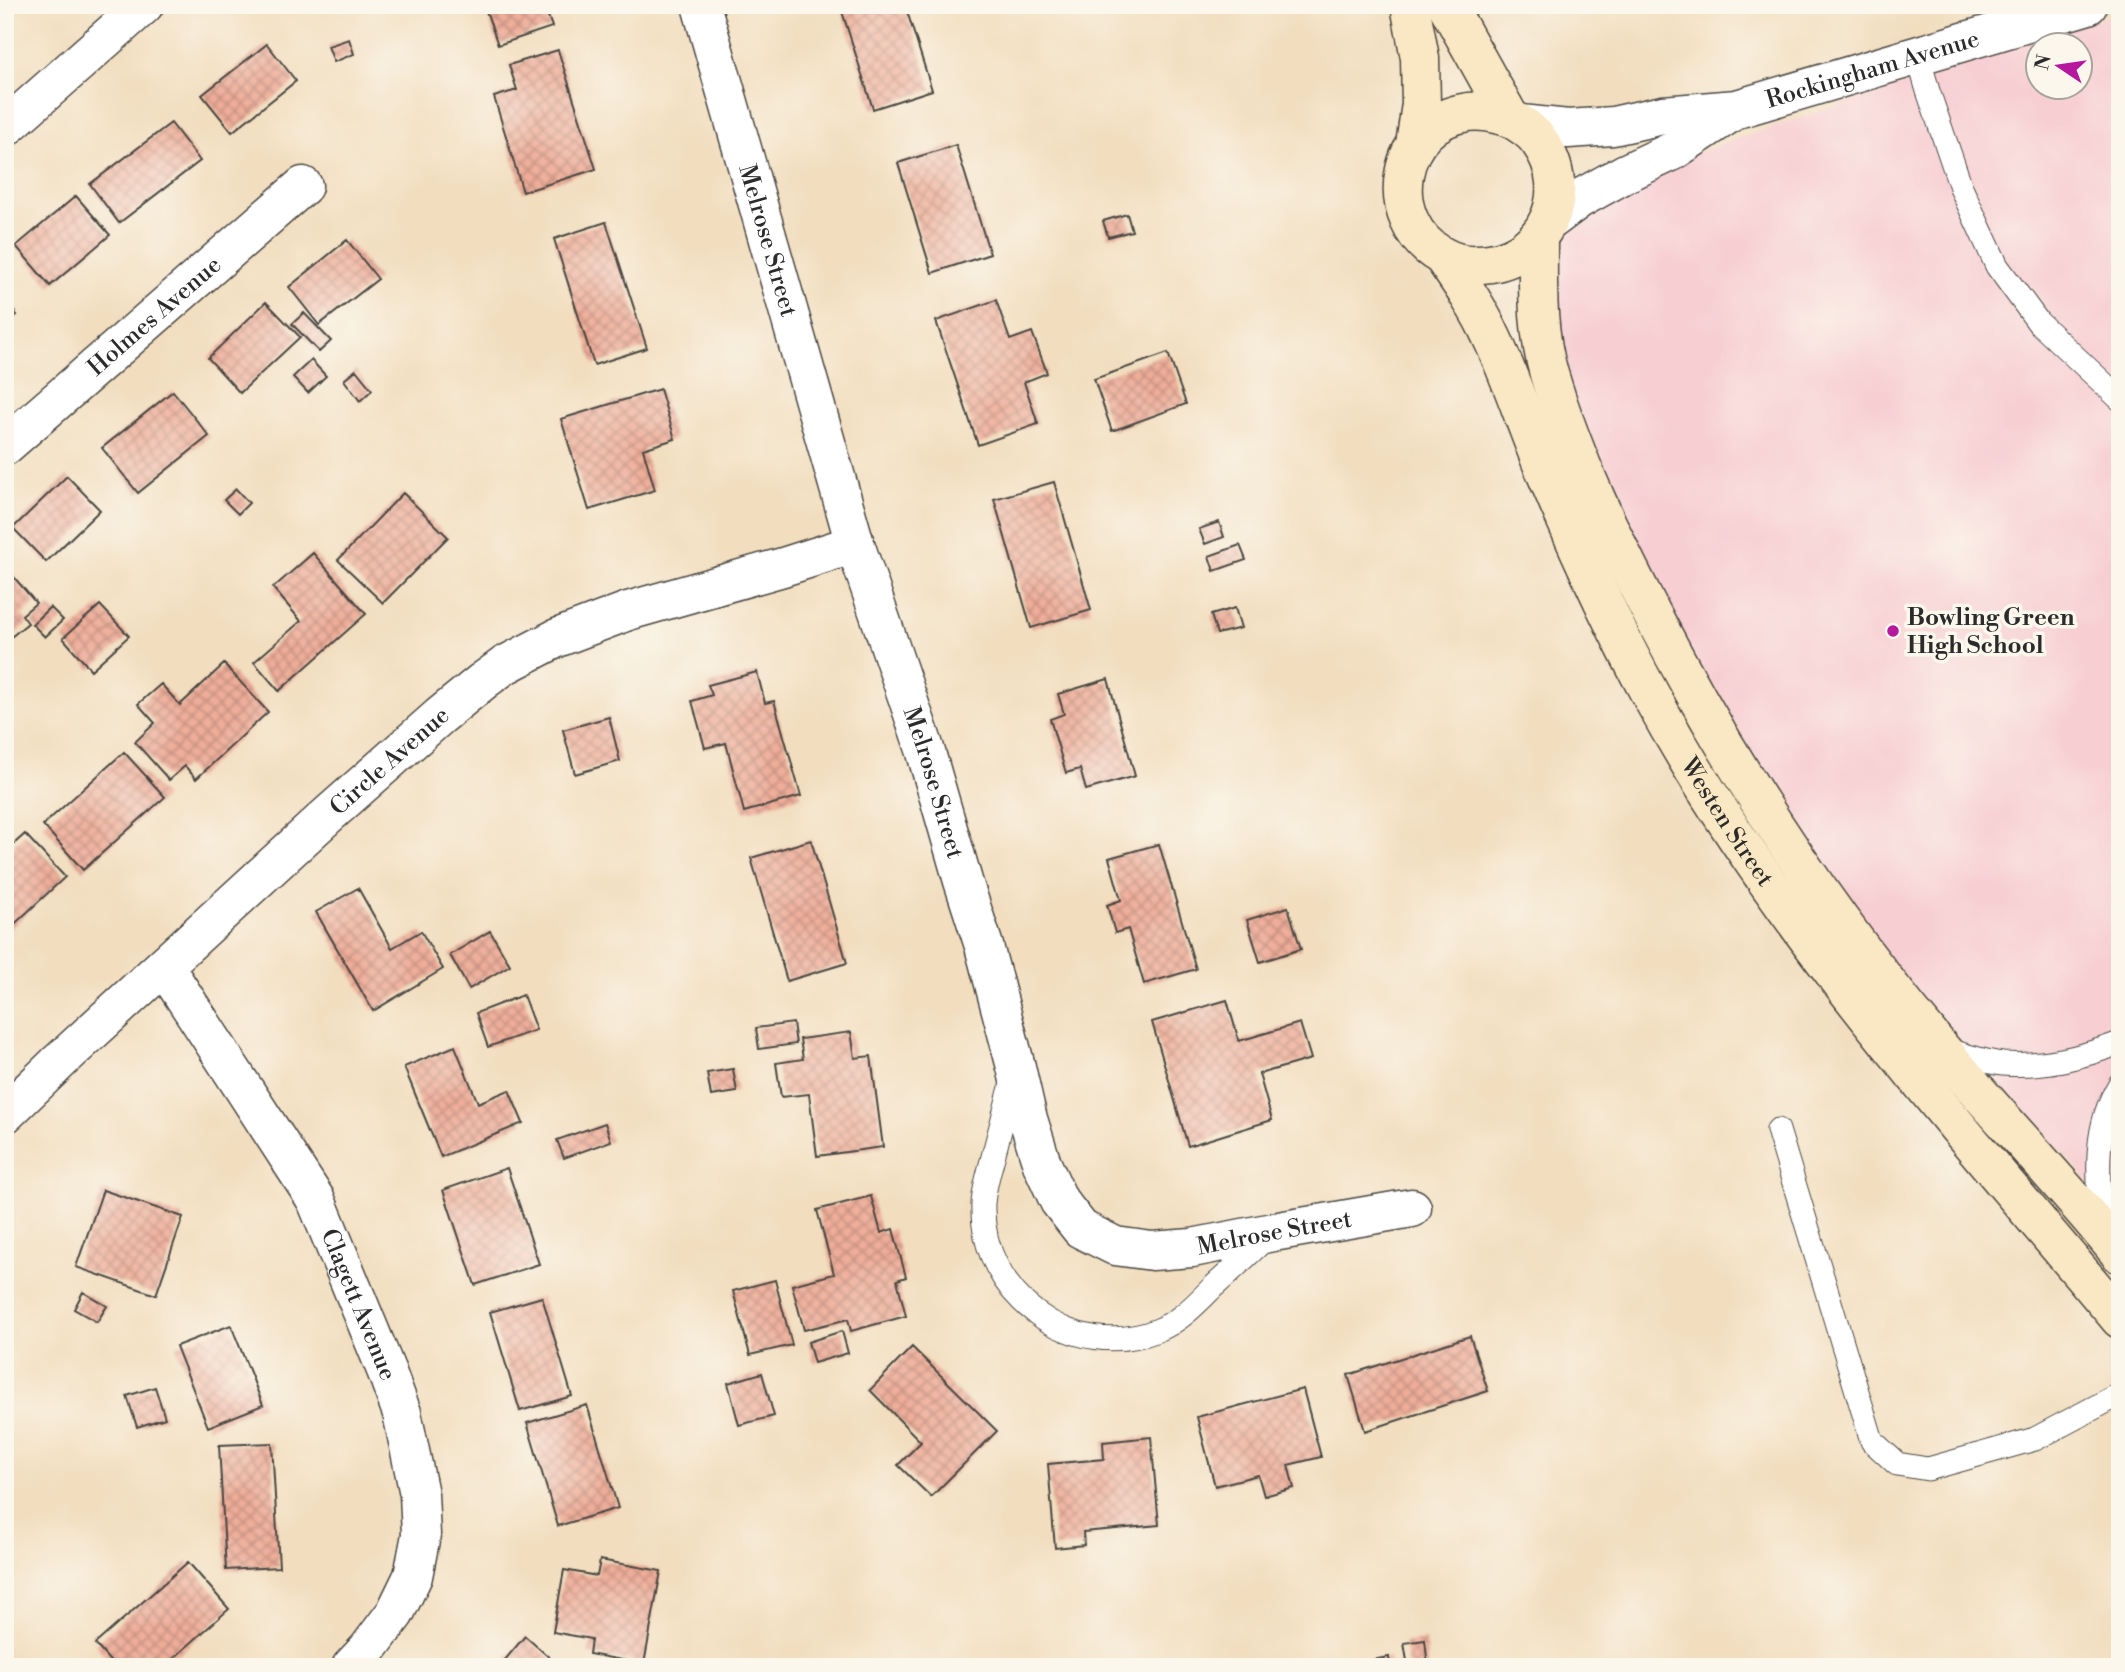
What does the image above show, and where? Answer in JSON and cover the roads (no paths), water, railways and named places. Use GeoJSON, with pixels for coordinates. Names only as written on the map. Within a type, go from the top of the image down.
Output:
{"type":"FeatureCollection","features":[{"type":"Feature","properties":{"kind":"street","name":"Melrose Street"},"geometry":{"type":"LineString","coordinates":[[701,5],[855,544],[925,749],[984,946],[1028,1119],[1042,1164],[1059,1201],[1081,1229],[1115,1246],[1152,1251],[1192,1248],[1412,1208]]}},
{"type":"Feature","properties":{"kind":"street"},"geometry":{"type":"LineString","coordinates":[[1410,5],[1420,58],[1420,104],[1415,145]]}},
{"type":"Feature","properties":{"kind":"street"},"geometry":{"type":"LineString","coordinates":[[1447,5],[1516,121],[1538,139],[1549,158],[1555,179],[1554,202],[1543,230],[1519,254],[1494,264],[1468,265],[1443,257],[1423,241],[1408,220],[1402,195],[1404,169],[1415,145],[1429,129],[1448,118],[1468,112],[1490,112],[1516,121]]}},
{"type":"Feature","properties":{"kind":"street","name":"Rockingham Avenue"},"geometry":{"type":"LineString","coordinates":[[1516,121],[1567,128],[1737,109],[2088,5]]}},
{"type":"Feature","properties":{"kind":"street"},"geometry":{"type":"LineString","coordinates":[[5,128],[138,7]]}},
{"type":"Feature","properties":{"kind":"street","name":"Rockingham Avenue"},"geometry":{"type":"LineString","coordinates":[[1543,230],[1579,199],[1673,150],[1737,109]]}},
{"type":"Feature","properties":{"kind":"street","name":"Holmes Avenue"},"geometry":{"type":"LineString","coordinates":[[5,446],[303,187]]}},
{"type":"Feature","properties":{"kind":"street","name":"Westen Street"},"geometry":{"type":"LineString","coordinates":[[1543,230],[1539,324],[1549,372],[1577,452],[1624,559],[1691,689],[1769,818],[1847,930],[1941,1049],[2111,1243]]}},
{"type":"Feature","properties":{"kind":"street","name":"Westen Street"},"geometry":{"type":"LineString","coordinates":[[1443,257],[1467,292],[1493,339],[1544,468],[1602,599],[1650,694],[1710,798],[1780,902],[1830,968],[1931,1094],[2120,1320]]}},
{"type":"Feature","properties":{"kind":"street","name":"Circle Avenue"},"geometry":{"type":"LineString","coordinates":[[5,1114],[327,816],[440,716],[505,665],[557,638],[628,611],[855,544]]}},
{"type":"Feature","properties":{"kind":"street","name":"Clagett Avenue"},"geometry":{"type":"LineString","coordinates":[[164,966],[316,1200],[402,1413],[419,1494],[421,1535],[413,1576],[395,1612],[351,1667]]}},
{"type":"Feature","properties":{"kind":"lane"},"geometry":{"type":"LineString","coordinates":[[1918,56],[1962,190],[1997,266],[2038,322],[2120,399]]}},
{"type":"Feature","properties":{"kind":"lane"},"geometry":{"type":"LineString","coordinates":[[1941,1049],[2002,1064],[2051,1063],[2120,1043]]}},
{"type":"Feature","properties":{"kind":"lane"},"geometry":{"type":"LineString","coordinates":[[1016,1067],[983,1203],[990,1252],[1015,1294],[1033,1312],[1055,1325],[1080,1334],[1106,1338],[1132,1337],[1158,1330],[1181,1318],[1273,1232]]}},
{"type":"Feature","properties":{"kind":"lane"},"geometry":{"type":"LineString","coordinates":[[2111,1243],[2098,1178],[2101,1127],[2120,1084]]}},
{"type":"Feature","properties":{"kind":"lane"},"geometry":{"type":"LineString","coordinates":[[1778,1130],[1872,1441],[1897,1464],[1928,1469],[2035,1439],[2120,1394]]}},
{"type":"Feature","properties":{"kind":"place","name":"Bowling Green High School"},"geometry":{"type":"Point","coordinates":[1893,631]}}]}
